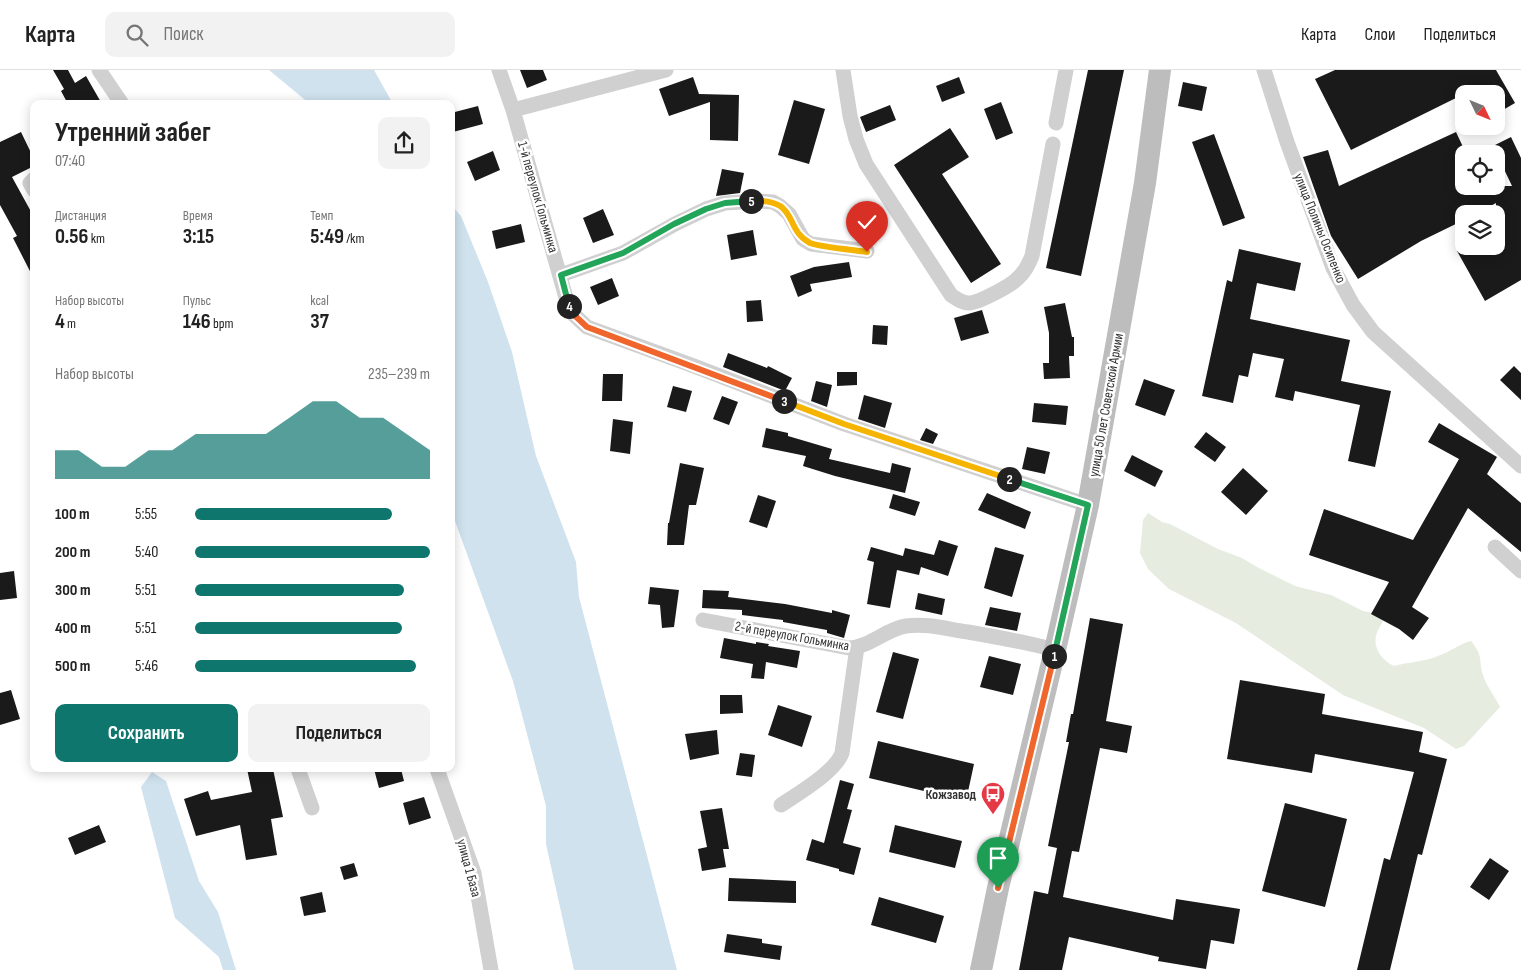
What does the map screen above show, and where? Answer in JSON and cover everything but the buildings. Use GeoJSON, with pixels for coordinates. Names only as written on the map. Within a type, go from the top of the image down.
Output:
{"type":"FeatureCollection","features":[{"type":"Feature","properties":{"kind":"main road","name":"улица 50 лет Советской Армии"},"geometry":{"type":"LineString","coordinates":[[981,970],[998,888],[1088,505],[1145,183],[1160,70]]}},
{"type":"Feature","properties":{"kind":"street"},"geometry":{"type":"LineString","coordinates":[[99,70],[119,100]]}},
{"type":"Feature","properties":{"kind":"street","name":"1-й переулок Гольминка"},"geometry":{"type":"LineString","coordinates":[[499,70],[513,110],[568,305],[572,313],[587,327],[844,424],[1088,505]]}},
{"type":"Feature","properties":{"kind":"street"},"geometry":{"type":"LineString","coordinates":[[513,110],[666,70]]}},
{"type":"Feature","properties":{"kind":"street"},"geometry":{"type":"LineString","coordinates":[[843,70],[850,116],[856,139],[866,164],[951,294],[967,303],[975,302],[1016,280],[1026,269],[1032,256],[1053,144]]}},
{"type":"Feature","properties":{"kind":"street"},"geometry":{"type":"LineString","coordinates":[[1056,123],[1066,70]]}},
{"type":"Feature","properties":{"kind":"street","name":"улица Полины Осипенко"},"geometry":{"type":"LineString","coordinates":[[1264,70],[1287,142],[1333,268],[1353,305],[1373,332],[1521,466]]}},
{"type":"Feature","properties":{"kind":"street"},"geometry":{"type":"LineString","coordinates":[[561,275],[623,253],[674,224],[706,209],[725,203],[773,202],[789,214],[803,239],[811,244],[867,252]]}},
{"type":"Feature","properties":{"kind":"street"},"geometry":{"type":"LineString","coordinates":[[1495,546],[1521,571]]}},
{"type":"Feature","properties":{"kind":"street","name":"2-й переулок Гольминка"},"geometry":{"type":"LineString","coordinates":[[703,620],[849,648],[857,648],[888,632],[905,626],[926,625],[1027,643],[1055,650]]}},
{"type":"Feature","properties":{"kind":"street"},"geometry":{"type":"LineString","coordinates":[[782,805],[828,772],[840,760],[857,648]]}},
{"type":"Feature","properties":{"kind":"street"},"geometry":{"type":"LineString","coordinates":[[299,772],[312,808]]}},
{"type":"Feature","properties":{"kind":"street","name":"улица 1 База"},"geometry":{"type":"LineString","coordinates":[[438,772],[474,873],[491,970]]}},
{"type":"Feature","properties":{"kind":"shaded area"},"geometry":{"type":"Polygon","coordinates":[[[1148,513],[1162,522],[1170,524],[1218,549],[1242,558],[1295,586],[1331,595],[1363,611],[1379,614],[1383,621],[1375,641],[1377,650],[1386,661],[1394,666],[1433,658],[1471,641],[1479,655],[1484,679],[1500,707],[1464,746],[1456,749],[1424,728],[1343,695],[1236,623],[1169,589],[1148,569],[1140,553],[1143,520],[1148,513]]]}},
{"type":"Feature","properties":{"kind":"water"},"geometry":{"type":"Polygon","coordinates":[[[269,70],[374,70],[391,100],[305,100],[269,70]]]}},
{"type":"Feature","properties":{"kind":"water"},"geometry":{"type":"Polygon","coordinates":[[[455,209],[461,216],[488,282],[512,352],[536,456],[576,562],[579,597],[677,970],[574,970],[546,844],[546,806],[513,681],[455,521],[455,209]]]}},
{"type":"Feature","properties":{"kind":"water"},"geometry":{"type":"Polygon","coordinates":[[[152,772],[166,781],[199,881],[218,912],[236,970],[223,970],[219,957],[175,918],[141,787],[152,772]]]}},
{"type":"Feature","properties":{"kind":"place","name":"Кожзавод"},"geometry":{"type":"Point","coordinates":[993,815]}},
{"type":"Feature","properties":{"kind":"route"},"geometry":{"type":"LineString","coordinates":[[867,252],[811,244],[803,239],[789,214],[773,202],[725,203],[706,209],[674,224],[623,253],[561,275],[568,305],[572,313],[587,327],[844,424],[1088,505],[998,888]]}}]}
